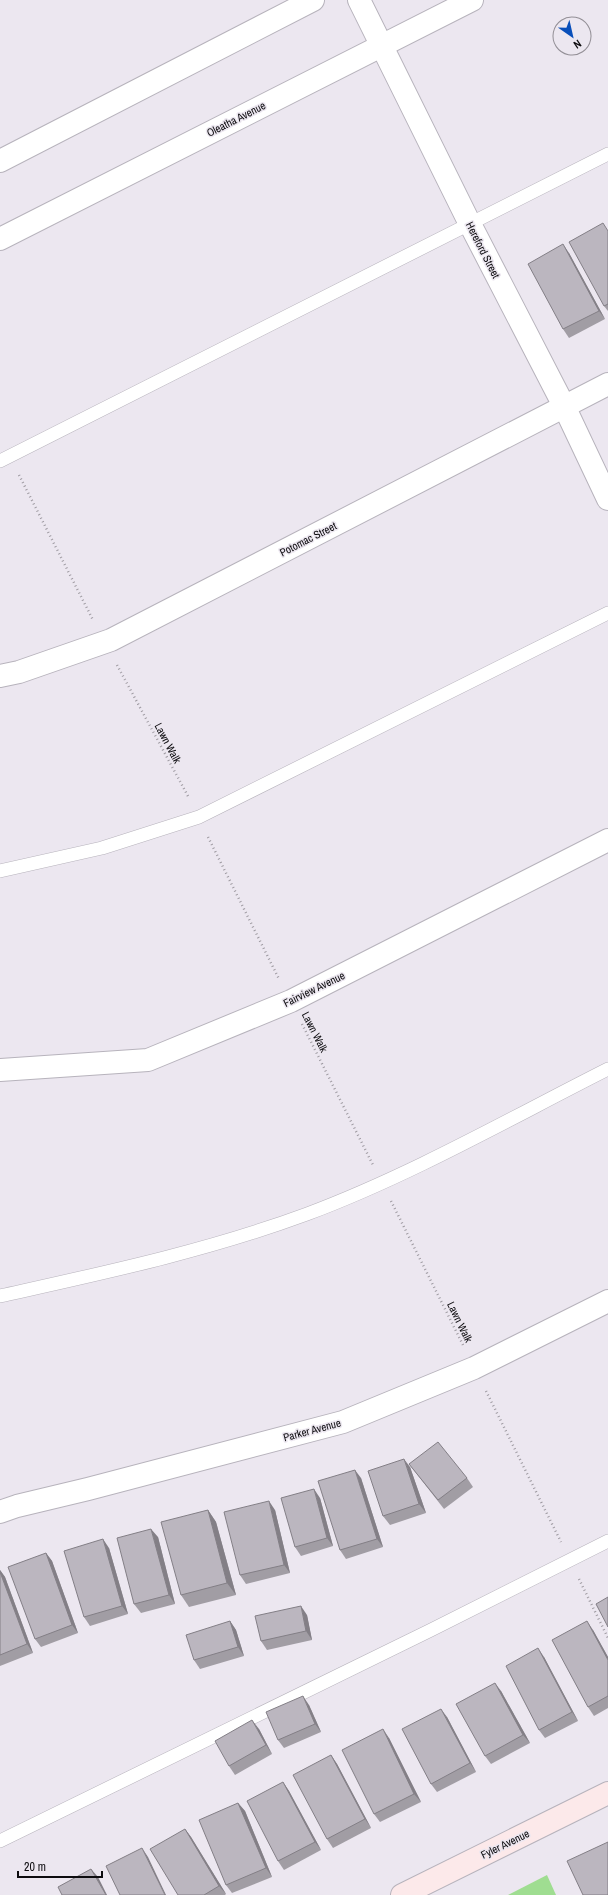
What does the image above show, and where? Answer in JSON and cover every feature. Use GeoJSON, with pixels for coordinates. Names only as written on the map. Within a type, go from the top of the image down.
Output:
{"type":"FeatureCollection","features":[{"type":"Feature","properties":{"kind":"street"},"geometry":{"type":"LineString","coordinates":[[0,162],[313,0]]}},
{"type":"Feature","properties":{"kind":"street","name":"Hereford Street"},"geometry":{"type":"LineString","coordinates":[[359,0],[470,224],[564,406],[608,499]]}},
{"type":"Feature","properties":{"kind":"street","name":"Oleatha Avenue"},"geometry":{"type":"LineString","coordinates":[[0,239],[472,0]]}},
{"type":"Feature","properties":{"kind":"street","name":"Potomac Street"},"geometry":{"type":"LineString","coordinates":[[0,676],[19,672],[105,643],[608,384]]}},
{"type":"Feature","properties":{"kind":"street","name":"Fairview Avenue"},"geometry":{"type":"LineString","coordinates":[[0,1070],[148,1060],[290,1001],[608,840]]}},
{"type":"Feature","properties":{"kind":"street","name":"Parker Avenue"},"geometry":{"type":"LineString","coordinates":[[0,1512],[17,1506],[88,1489],[343,1422],[474,1368],[608,1302]]}},
{"type":"Feature","properties":{"kind":"street","name":"Fyler Avenue"},"geometry":{"type":"LineString","coordinates":[[402,1895],[608,1793]]}},
{"type":"Feature","properties":{"kind":"lane"},"geometry":{"type":"LineString","coordinates":[[5,459],[608,154]]}},
{"type":"Feature","properties":{"kind":"lane"},"geometry":{"type":"LineString","coordinates":[[0,871],[102,848],[199,816],[608,613]]}},
{"type":"Feature","properties":{"kind":"lane"},"geometry":{"type":"LineString","coordinates":[[0,1296],[150,1263],[306,1214],[382,1183],[608,1069]]}},
{"type":"Feature","properties":{"kind":"lane"},"geometry":{"type":"LineString","coordinates":[[1,1837],[608,1541]]}},
{"type":"Feature","properties":{"kind":"path","name":"Lawn Walk"},"geometry":{"type":"LineString","coordinates":[[5,459],[199,816],[608,1638]]}},
{"type":"Feature","properties":{"kind":"green space"},"geometry":{"type":"Polygon","coordinates":[[[547,1875],[556,1895],[508,1895],[547,1875]]]}},
{"type":"Feature","properties":{"kind":"building"},"geometry":{"type":"Polygon","coordinates":[[[603,223],[608,231],[608,304],[604,306],[569,242],[603,223]]]}},
{"type":"Feature","properties":{"kind":"building"},"geometry":{"type":"Polygon","coordinates":[[[563,244],[599,311],[563,329],[528,264],[563,244]]]}},
{"type":"Feature","properties":{"kind":"building"},"geometry":{"type":"Polygon","coordinates":[[[438,1442],[467,1478],[438,1500],[409,1464],[438,1442]]]}},
{"type":"Feature","properties":{"kind":"building"},"geometry":{"type":"Polygon","coordinates":[[[404,1459],[419,1504],[383,1516],[368,1471],[404,1459]]]}},
{"type":"Feature","properties":{"kind":"building"},"geometry":{"type":"Polygon","coordinates":[[[355,1470],[377,1539],[340,1550],[318,1481],[355,1470]]]}},
{"type":"Feature","properties":{"kind":"building"},"geometry":{"type":"Polygon","coordinates":[[[314,1489],[327,1538],[295,1547],[281,1498],[314,1489]]]}},
{"type":"Feature","properties":{"kind":"building"},"geometry":{"type":"Polygon","coordinates":[[[269,1501],[284,1565],[240,1575],[224,1512],[269,1501]]]}},
{"type":"Feature","properties":{"kind":"building"},"geometry":{"type":"Polygon","coordinates":[[[208,1510],[227,1583],[181,1595],[161,1522],[208,1510]]]}},
{"type":"Feature","properties":{"kind":"building"},"geometry":{"type":"Polygon","coordinates":[[[151,1529],[169,1595],[134,1604],[117,1538],[151,1529]]]}},
{"type":"Feature","properties":{"kind":"building"},"geometry":{"type":"Polygon","coordinates":[[[103,1539],[122,1606],[84,1617],[64,1551],[103,1539]]]}},
{"type":"Feature","properties":{"kind":"building"},"geometry":{"type":"Polygon","coordinates":[[[46,1553],[72,1625],[35,1639],[8,1567],[46,1553]]]}},
{"type":"Feature","properties":{"kind":"building"},"geometry":{"type":"Polygon","coordinates":[[[0,1572],[27,1644],[0,1655],[0,1572]]]}},
{"type":"Feature","properties":{"kind":"building"},"geometry":{"type":"Polygon","coordinates":[[[608,1597],[608,1627],[596,1604],[608,1597]]]}},
{"type":"Feature","properties":{"kind":"building"},"geometry":{"type":"Polygon","coordinates":[[[301,1606],[306,1631],[261,1641],[255,1616],[301,1606]]]}},
{"type":"Feature","properties":{"kind":"building"},"geometry":{"type":"Polygon","coordinates":[[[230,1621],[238,1647],[194,1660],[186,1635],[230,1621]]]}},
{"type":"Feature","properties":{"kind":"building"},"geometry":{"type":"Polygon","coordinates":[[[587,1621],[608,1660],[608,1696],[588,1707],[552,1640],[587,1621]]]}},
{"type":"Feature","properties":{"kind":"building"},"geometry":{"type":"Polygon","coordinates":[[[538,1648],[572,1712],[539,1730],[506,1666],[538,1648]]]}},
{"type":"Feature","properties":{"kind":"building"},"geometry":{"type":"Polygon","coordinates":[[[495,1683],[523,1735],[485,1756],[456,1704],[495,1683]]]}},
{"type":"Feature","properties":{"kind":"building"},"geometry":{"type":"Polygon","coordinates":[[[303,1696],[315,1724],[278,1740],[266,1712],[303,1696]]]}},
{"type":"Feature","properties":{"kind":"building"},"geometry":{"type":"Polygon","coordinates":[[[441,1709],[470,1763],[431,1784],[402,1729],[441,1709]]]}},
{"type":"Feature","properties":{"kind":"building"},"geometry":{"type":"Polygon","coordinates":[[[252,1720],[266,1745],[229,1766],[215,1741],[252,1720]]]}},
{"type":"Feature","properties":{"kind":"building"},"geometry":{"type":"Polygon","coordinates":[[[383,1729],[414,1794],[374,1814],[342,1750],[383,1729]]]}},
{"type":"Feature","properties":{"kind":"building"},"geometry":{"type":"Polygon","coordinates":[[[331,1755],[365,1819],[327,1839],[293,1775],[331,1755]]]}},
{"type":"Feature","properties":{"kind":"building"},"geometry":{"type":"Polygon","coordinates":[[[283,1782],[315,1842],[278,1861],[247,1801],[283,1782]]]}},
{"type":"Feature","properties":{"kind":"building"},"geometry":{"type":"Polygon","coordinates":[[[238,1803],[266,1868],[226,1885],[199,1820],[238,1803]]]}},
{"type":"Feature","properties":{"kind":"building"},"geometry":{"type":"Polygon","coordinates":[[[185,1829],[219,1886],[204,1895],[178,1895],[150,1849],[185,1829]]]}},
{"type":"Feature","properties":{"kind":"building"},"geometry":{"type":"Polygon","coordinates":[[[608,1842],[608,1895],[583,1895],[567,1861],[608,1842]]]}},
{"type":"Feature","properties":{"kind":"building"},"geometry":{"type":"Polygon","coordinates":[[[142,1848],[165,1895],[120,1895],[106,1866],[142,1848]]]}},
{"type":"Feature","properties":{"kind":"building"},"geometry":{"type":"Polygon","coordinates":[[[91,1869],[106,1895],[62,1895],[58,1887],[91,1869]]]}}]}
